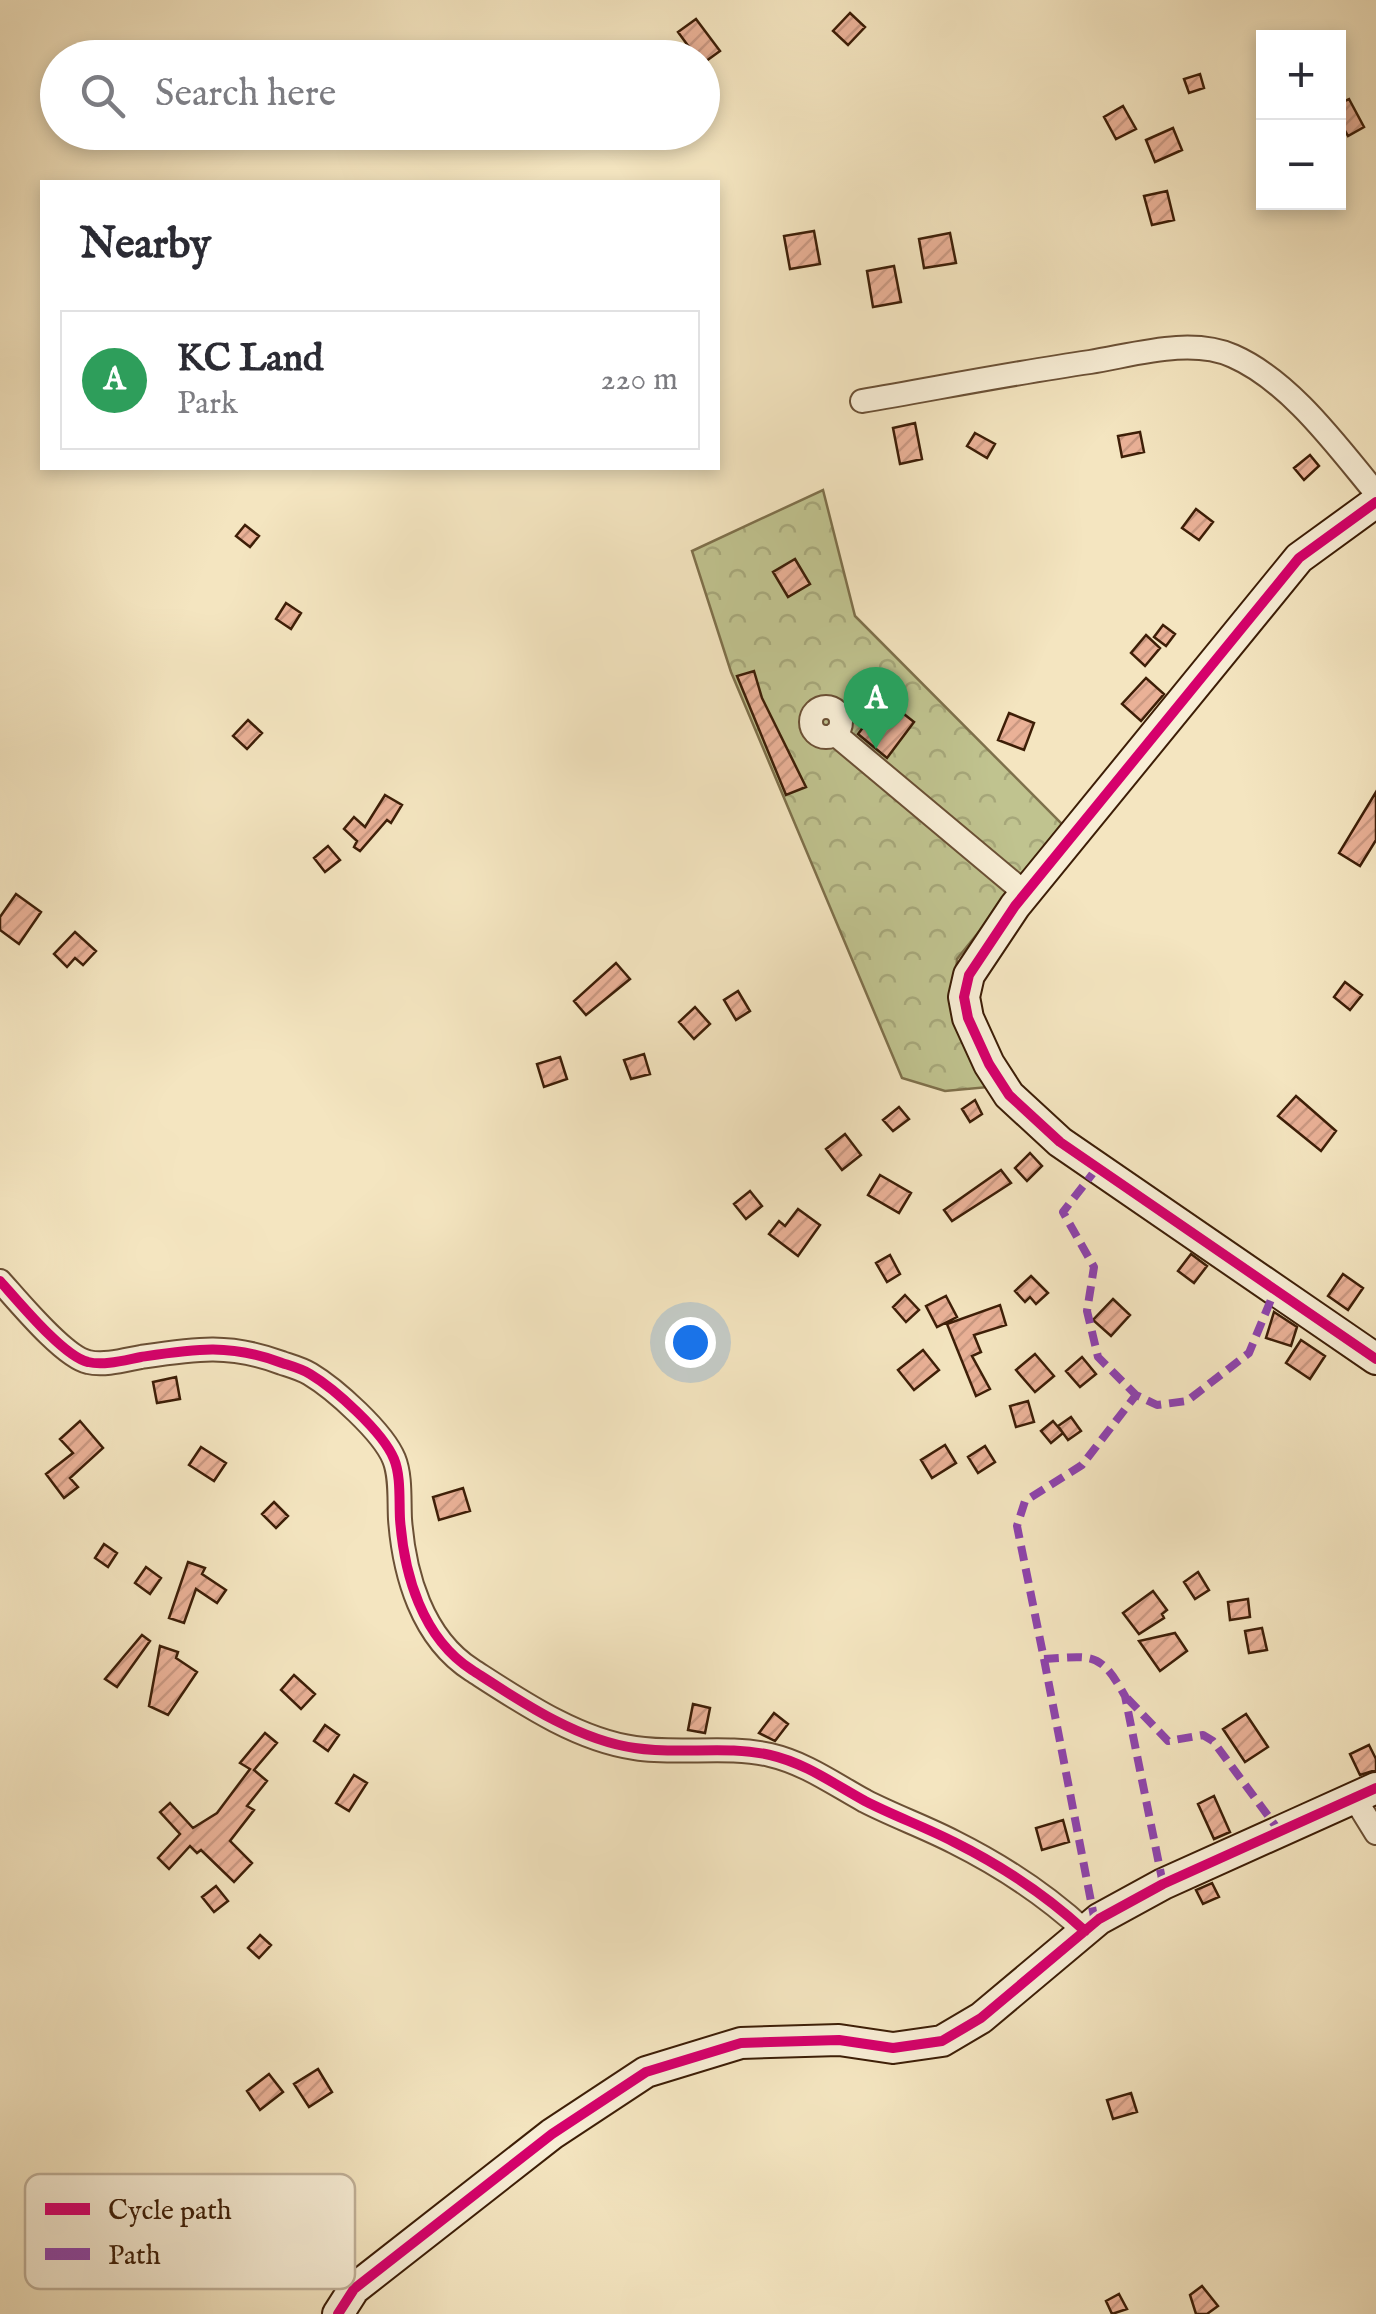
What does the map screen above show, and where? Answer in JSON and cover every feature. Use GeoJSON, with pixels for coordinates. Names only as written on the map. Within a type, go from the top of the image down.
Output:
{"type":"FeatureCollection","features":[{"type":"Feature","properties":{"kind":"street"},"geometry":{"type":"LineString","coordinates":[[862,400],[1182,347],[1230,354],[1269,377],[1312,416],[1376,493]]}},
{"type":"Feature","properties":{"kind":"street"},"geometry":{"type":"LineString","coordinates":[[1376,502],[1299,558],[1025,894],[969,975],[964,997],[968,1018],[988,1064],[1010,1095],[1060,1142],[1376,1359]]}},
{"type":"Feature","properties":{"kind":"street"},"geometry":{"type":"LineString","coordinates":[[835,734],[1025,894]]}},
{"type":"Feature","properties":{"kind":"street"},"geometry":{"type":"LineString","coordinates":[[0,1281],[43,1328],[86,1362],[202,1348],[236,1348],[309,1373],[324,1385],[388,1445],[397,1464],[409,1578],[437,1636],[469,1668],[562,1723],[600,1739],[634,1748],[748,1751],[803,1766],[1004,1869],[1049,1898],[1085,1931]]}},
{"type":"Feature","properties":{"kind":"street"},"geometry":{"type":"LineString","coordinates":[[355,2287],[552,2134],[646,2072],[741,2043],[839,2040],[893,2048],[942,2041],[981,2018],[1099,1919],[1163,1884],[1366,1794],[1376,1834]]}},
{"type":"Feature","properties":{"kind":"street"},"geometry":{"type":"LineString","coordinates":[[338,2314],[353,2289]]}},
{"type":"Feature","properties":{"kind":"green space"},"geometry":{"type":"Polygon","coordinates":[[[823,490],[855,616],[1064,826],[957,959],[954,1008],[989,1087],[945,1091],[902,1078],[731,672],[692,551],[823,490]]]}},
{"type":"Feature","properties":{"kind":"building"},"geometry":{"type":"Polygon","coordinates":[[[850,13],[865,27],[848,45],[833,31],[850,13]]]}},
{"type":"Feature","properties":{"kind":"building"},"geometry":{"type":"Polygon","coordinates":[[[696,19],[712,40],[684,40],[678,32],[696,19]]]}},
{"type":"Feature","properties":{"kind":"building"},"geometry":{"type":"Polygon","coordinates":[[[1200,74],[1204,88],[1189,93],[1184,79],[1200,74]]]}},
{"type":"Feature","properties":{"kind":"building"},"geometry":{"type":"Polygon","coordinates":[[[1349,99],[1364,127],[1348,136],[1346,132],[1349,99]]]}},
{"type":"Feature","properties":{"kind":"building"},"geometry":{"type":"Polygon","coordinates":[[[1123,106],[1136,129],[1116,139],[1104,117],[1123,106]]]}},
{"type":"Feature","properties":{"kind":"building"},"geometry":{"type":"Polygon","coordinates":[[[1173,128],[1182,150],[1155,162],[1146,140],[1173,128]]]}},
{"type":"Feature","properties":{"kind":"building"},"geometry":{"type":"Polygon","coordinates":[[[1167,191],[1174,220],[1152,225],[1144,196],[1167,191]]]}},
{"type":"Feature","properties":{"kind":"building"},"geometry":{"type":"Polygon","coordinates":[[[814,231],[820,264],[790,269],[784,236],[814,231]]]}},
{"type":"Feature","properties":{"kind":"building"},"geometry":{"type":"Polygon","coordinates":[[[950,233],[956,263],[924,268],[919,239],[950,233]]]}},
{"type":"Feature","properties":{"kind":"building"},"geometry":{"type":"Polygon","coordinates":[[[894,266],[901,302],[873,307],[867,271],[894,266]]]}},
{"type":"Feature","properties":{"kind":"building"},"geometry":{"type":"Polygon","coordinates":[[[915,423],[922,459],[900,464],[893,428],[915,423]]]}},
{"type":"Feature","properties":{"kind":"building"},"geometry":{"type":"Polygon","coordinates":[[[1140,432],[1144,452],[1122,457],[1118,436],[1140,432]]]}},
{"type":"Feature","properties":{"kind":"building"},"geometry":{"type":"Polygon","coordinates":[[[975,433],[995,444],[987,458],[967,446],[975,433]]]}},
{"type":"Feature","properties":{"kind":"building"},"geometry":{"type":"Polygon","coordinates":[[[1310,455],[1319,466],[1304,480],[1294,468],[1310,455]]]}},
{"type":"Feature","properties":{"kind":"building"},"geometry":{"type":"Polygon","coordinates":[[[1196,509],[1213,522],[1199,540],[1182,528],[1196,509]]]}},
{"type":"Feature","properties":{"kind":"building"},"geometry":{"type":"Polygon","coordinates":[[[245,525],[259,536],[250,547],[236,536],[245,525]]]}},
{"type":"Feature","properties":{"kind":"building"},"geometry":{"type":"Polygon","coordinates":[[[795,559],[810,584],[788,597],[773,572],[795,559]]]}},
{"type":"Feature","properties":{"kind":"building"},"geometry":{"type":"Polygon","coordinates":[[[286,603],[301,613],[291,629],[276,619],[286,603]]]}},
{"type":"Feature","properties":{"kind":"building"},"geometry":{"type":"Polygon","coordinates":[[[1163,625],[1175,634],[1166,646],[1154,637],[1163,625]]]}},
{"type":"Feature","properties":{"kind":"building"},"geometry":{"type":"Polygon","coordinates":[[[1146,635],[1160,648],[1145,666],[1131,653],[1146,635]]]}},
{"type":"Feature","properties":{"kind":"building"},"geometry":{"type":"Polygon","coordinates":[[[754,671],[762,698],[806,787],[786,795],[737,676],[754,671]]]}},
{"type":"Feature","properties":{"kind":"building"},"geometry":{"type":"Polygon","coordinates":[[[1146,678],[1164,694],[1141,721],[1122,704],[1146,678]]]}},
{"type":"Feature","properties":{"kind":"building"},"geometry":{"type":"Polygon","coordinates":[[[885,699],[914,722],[887,758],[858,734],[885,699]]]}},
{"type":"Feature","properties":{"kind":"building"},"geometry":{"type":"Polygon","coordinates":[[[1009,713],[1034,723],[1024,750],[998,740],[1009,713]]]}},
{"type":"Feature","properties":{"kind":"building"},"geometry":{"type":"Polygon","coordinates":[[[248,720],[262,733],[247,749],[233,736],[248,720]]]}},
{"type":"Feature","properties":{"kind":"building"},"geometry":{"type":"Polygon","coordinates":[[[1376,792],[1376,840],[1360,866],[1339,853],[1376,792]]]}},
{"type":"Feature","properties":{"kind":"building"},"geometry":{"type":"Polygon","coordinates":[[[385,795],[402,805],[391,823],[387,820],[360,851],[354,847],[357,841],[344,829],[354,817],[365,827],[385,795]]]}},
{"type":"Feature","properties":{"kind":"building"},"geometry":{"type":"Polygon","coordinates":[[[328,846],[340,860],[325,872],[314,858],[328,846]]]}},
{"type":"Feature","properties":{"kind":"building"},"geometry":{"type":"Polygon","coordinates":[[[16,894],[41,912],[19,944],[0,930],[0,917],[16,894]]]}},
{"type":"Feature","properties":{"kind":"building"},"geometry":{"type":"Polygon","coordinates":[[[75,932],[96,951],[83,965],[75,958],[67,967],[54,954],[75,932]]]}},
{"type":"Feature","properties":{"kind":"building"},"geometry":{"type":"Polygon","coordinates":[[[616,963],[630,979],[586,1015],[574,1001],[616,963]]]}},
{"type":"Feature","properties":{"kind":"building"},"geometry":{"type":"Polygon","coordinates":[[[1345,982],[1362,995],[1350,1010],[1334,997],[1345,982]]]}},
{"type":"Feature","properties":{"kind":"building"},"geometry":{"type":"Polygon","coordinates":[[[738,991],[750,1011],[736,1020],[724,1000],[738,991]]]}},
{"type":"Feature","properties":{"kind":"building"},"geometry":{"type":"Polygon","coordinates":[[[695,1007],[710,1024],[694,1039],[679,1022],[695,1007]]]}},
{"type":"Feature","properties":{"kind":"building"},"geometry":{"type":"Polygon","coordinates":[[[644,1054],[650,1074],[631,1079],[624,1060],[644,1054]]]}},
{"type":"Feature","properties":{"kind":"building"},"geometry":{"type":"Polygon","coordinates":[[[560,1057],[567,1079],[544,1087],[537,1064],[560,1057]]]}},
{"type":"Feature","properties":{"kind":"building"},"geometry":{"type":"Polygon","coordinates":[[[1296,1096],[1336,1131],[1321,1151],[1278,1116],[1296,1096]]]}},
{"type":"Feature","properties":{"kind":"building"},"geometry":{"type":"Polygon","coordinates":[[[975,1100],[982,1114],[970,1122],[962,1109],[975,1100]]]}},
{"type":"Feature","properties":{"kind":"building"},"geometry":{"type":"Polygon","coordinates":[[[899,1107],[909,1119],[893,1131],[883,1120],[899,1107]]]}},
{"type":"Feature","properties":{"kind":"building"},"geometry":{"type":"Polygon","coordinates":[[[845,1134],[861,1155],[842,1170],[826,1149],[845,1134]]]}},
{"type":"Feature","properties":{"kind":"building"},"geometry":{"type":"Polygon","coordinates":[[[1030,1153],[1042,1166],[1027,1181],[1015,1168],[1030,1153]]]}},
{"type":"Feature","properties":{"kind":"building"},"geometry":{"type":"Polygon","coordinates":[[[1001,1170],[1011,1183],[952,1221],[944,1210],[1001,1170]]]}},
{"type":"Feature","properties":{"kind":"building"},"geometry":{"type":"Polygon","coordinates":[[[880,1175],[911,1193],[899,1213],[868,1195],[880,1175]]]}},
{"type":"Feature","properties":{"kind":"building"},"geometry":{"type":"Polygon","coordinates":[[[750,1191],[762,1206],[746,1219],[734,1204],[750,1191]]]}},
{"type":"Feature","properties":{"kind":"building"},"geometry":{"type":"Polygon","coordinates":[[[798,1209],[820,1225],[798,1256],[769,1234],[779,1221],[785,1226],[798,1209]]]}},
{"type":"Feature","properties":{"kind":"building"},"geometry":{"type":"Polygon","coordinates":[[[1191,1254],[1207,1266],[1194,1283],[1178,1271],[1191,1254]]]}},
{"type":"Feature","properties":{"kind":"building"},"geometry":{"type":"Polygon","coordinates":[[[890,1255],[900,1274],[887,1282],[876,1263],[890,1255]]]}},
{"type":"Feature","properties":{"kind":"building"},"geometry":{"type":"Polygon","coordinates":[[[1343,1274],[1363,1288],[1348,1310],[1328,1296],[1343,1274]]]}},
{"type":"Feature","properties":{"kind":"building"},"geometry":{"type":"Polygon","coordinates":[[[1031,1276],[1048,1293],[1036,1304],[1030,1297],[1025,1302],[1015,1291],[1031,1276]]]}},
{"type":"Feature","properties":{"kind":"building"},"geometry":{"type":"Polygon","coordinates":[[[905,1295],[919,1310],[906,1322],[893,1307],[905,1295]]]}},
{"type":"Feature","properties":{"kind":"building"},"geometry":{"type":"Polygon","coordinates":[[[946,1296],[957,1317],[937,1327],[926,1306],[946,1296]]]}},
{"type":"Feature","properties":{"kind":"building"},"geometry":{"type":"Polygon","coordinates":[[[1113,1299],[1130,1315],[1111,1336],[1093,1320],[1113,1299]]]}},
{"type":"Feature","properties":{"kind":"building"},"geometry":{"type":"Polygon","coordinates":[[[1000,1305],[1006,1325],[974,1335],[981,1352],[972,1356],[990,1389],[976,1396],[947,1324],[1000,1305]]]}},
{"type":"Feature","properties":{"kind":"building"},"geometry":{"type":"Polygon","coordinates":[[[1274,1312],[1297,1327],[1291,1346],[1266,1338],[1274,1312]]]}},
{"type":"Feature","properties":{"kind":"building"},"geometry":{"type":"Polygon","coordinates":[[[1301,1340],[1325,1356],[1310,1379],[1286,1363],[1301,1340]]]}},
{"type":"Feature","properties":{"kind":"building"},"geometry":{"type":"Polygon","coordinates":[[[923,1350],[939,1370],[914,1390],[898,1370],[923,1350]]]}},
{"type":"Feature","properties":{"kind":"building"},"geometry":{"type":"Polygon","coordinates":[[[1035,1354],[1054,1376],[1035,1392],[1016,1370],[1035,1354]]]}},
{"type":"Feature","properties":{"kind":"building"},"geometry":{"type":"Polygon","coordinates":[[[1082,1357],[1096,1374],[1080,1387],[1066,1371],[1082,1357]]]}},
{"type":"Feature","properties":{"kind":"building"},"geometry":{"type":"Polygon","coordinates":[[[176,1377],[180,1399],[157,1403],[153,1382],[176,1377]]]}},
{"type":"Feature","properties":{"kind":"building"},"geometry":{"type":"Polygon","coordinates":[[[1028,1401],[1034,1422],[1016,1427],[1010,1406],[1028,1401]]]}},
{"type":"Feature","properties":{"kind":"building"},"geometry":{"type":"Polygon","coordinates":[[[1071,1417],[1081,1431],[1068,1440],[1058,1426],[1071,1417]]]}},
{"type":"Feature","properties":{"kind":"building"},"geometry":{"type":"Polygon","coordinates":[[[80,1421],[103,1448],[70,1478],[78,1487],[64,1498],[46,1474],[73,1453],[60,1439],[80,1421]]]}},
{"type":"Feature","properties":{"kind":"building"},"geometry":{"type":"Polygon","coordinates":[[[1053,1421],[1063,1433],[1051,1443],[1041,1431],[1053,1421]]]}},
{"type":"Feature","properties":{"kind":"building"},"geometry":{"type":"Polygon","coordinates":[[[945,1445],[956,1463],[932,1478],[921,1460],[945,1445]]]}},
{"type":"Feature","properties":{"kind":"building"},"geometry":{"type":"Polygon","coordinates":[[[985,1446],[995,1462],[978,1473],[968,1457],[985,1446]]]}},
{"type":"Feature","properties":{"kind":"building"},"geometry":{"type":"Polygon","coordinates":[[[201,1447],[226,1463],[214,1481],[189,1465],[201,1447]]]}},
{"type":"Feature","properties":{"kind":"building"},"geometry":{"type":"Polygon","coordinates":[[[463,1488],[470,1511],[439,1520],[433,1497],[463,1488]]]}},
{"type":"Feature","properties":{"kind":"building"},"geometry":{"type":"Polygon","coordinates":[[[274,1502],[288,1516],[276,1528],[262,1514],[274,1502]]]}},
{"type":"Feature","properties":{"kind":"building"},"geometry":{"type":"Polygon","coordinates":[[[104,1544],[117,1553],[108,1567],[95,1558],[104,1544]]]}},
{"type":"Feature","properties":{"kind":"building"},"geometry":{"type":"Polygon","coordinates":[[[188,1562],[205,1568],[202,1574],[226,1590],[217,1603],[196,1589],[184,1623],[169,1618],[188,1562]]]}},
{"type":"Feature","properties":{"kind":"building"},"geometry":{"type":"Polygon","coordinates":[[[146,1567],[161,1578],[150,1594],[135,1583],[146,1567]]]}},
{"type":"Feature","properties":{"kind":"building"},"geometry":{"type":"Polygon","coordinates":[[[1198,1572],[1209,1590],[1195,1599],[1184,1582],[1198,1572]]]}},
{"type":"Feature","properties":{"kind":"building"},"geometry":{"type":"Polygon","coordinates":[[[1153,1591],[1167,1610],[1162,1614],[1164,1618],[1139,1634],[1123,1613],[1153,1591]]]}},
{"type":"Feature","properties":{"kind":"building"},"geometry":{"type":"Polygon","coordinates":[[[1248,1599],[1250,1617],[1230,1620],[1228,1602],[1248,1599]]]}},
{"type":"Feature","properties":{"kind":"building"},"geometry":{"type":"Polygon","coordinates":[[[1262,1628],[1267,1650],[1249,1653],[1245,1631],[1262,1628]]]}},
{"type":"Feature","properties":{"kind":"building"},"geometry":{"type":"Polygon","coordinates":[[[1175,1633],[1187,1651],[1160,1671],[1139,1641],[1175,1633]]]}},
{"type":"Feature","properties":{"kind":"building"},"geometry":{"type":"Polygon","coordinates":[[[142,1635],[150,1641],[117,1687],[105,1679],[142,1635]]]}},
{"type":"Feature","properties":{"kind":"building"},"geometry":{"type":"Polygon","coordinates":[[[160,1646],[178,1652],[176,1658],[197,1672],[168,1715],[149,1706],[160,1646]]]}},
{"type":"Feature","properties":{"kind":"building"},"geometry":{"type":"Polygon","coordinates":[[[294,1675],[315,1694],[301,1709],[281,1690],[294,1675]]]}},
{"type":"Feature","properties":{"kind":"building"},"geometry":{"type":"Polygon","coordinates":[[[693,1704],[710,1708],[705,1733],[688,1730],[693,1704]]]}},
{"type":"Feature","properties":{"kind":"building"},"geometry":{"type":"Polygon","coordinates":[[[774,1713],[788,1724],[775,1741],[759,1733],[774,1713]]]}},
{"type":"Feature","properties":{"kind":"building"},"geometry":{"type":"Polygon","coordinates":[[[1246,1714],[1268,1747],[1245,1762],[1223,1729],[1246,1714]]]}},
{"type":"Feature","properties":{"kind":"building"},"geometry":{"type":"Polygon","coordinates":[[[325,1725],[339,1735],[328,1751],[314,1741],[325,1725]]]}},
{"type":"Feature","properties":{"kind":"building"},"geometry":{"type":"Polygon","coordinates":[[[265,1733],[277,1743],[254,1770],[267,1781],[247,1806],[254,1810],[230,1841],[252,1863],[234,1882],[201,1850],[197,1853],[190,1846],[169,1869],[158,1858],[180,1834],[160,1812],[170,1803],[193,1828],[217,1813],[250,1769],[240,1763],[265,1733]]]}},
{"type":"Feature","properties":{"kind":"building"},"geometry":{"type":"Polygon","coordinates":[[[1369,1745],[1376,1770],[1360,1775],[1350,1754],[1369,1745]]]}},
{"type":"Feature","properties":{"kind":"building"},"geometry":{"type":"Polygon","coordinates":[[[354,1775],[367,1783],[349,1811],[336,1803],[354,1775]]]}},
{"type":"Feature","properties":{"kind":"building"},"geometry":{"type":"Polygon","coordinates":[[[1214,1796],[1230,1832],[1214,1839],[1198,1804],[1214,1796]]]}},
{"type":"Feature","properties":{"kind":"building"},"geometry":{"type":"Polygon","coordinates":[[[1063,1820],[1069,1842],[1042,1850],[1036,1828],[1063,1820]]]}},
{"type":"Feature","properties":{"kind":"building"},"geometry":{"type":"Polygon","coordinates":[[[1212,1883],[1219,1897],[1203,1904],[1196,1890],[1212,1883]]]}},
{"type":"Feature","properties":{"kind":"building"},"geometry":{"type":"Polygon","coordinates":[[[216,1886],[228,1901],[214,1912],[202,1897],[216,1886]]]}},
{"type":"Feature","properties":{"kind":"building"},"geometry":{"type":"Polygon","coordinates":[[[260,1935],[271,1945],[259,1958],[248,1948],[260,1935]]]}},
{"type":"Feature","properties":{"kind":"building"},"geometry":{"type":"Polygon","coordinates":[[[318,2069],[332,2092],[309,2107],[294,2084],[318,2069]]]}},
{"type":"Feature","properties":{"kind":"building"},"geometry":{"type":"Polygon","coordinates":[[[269,2074],[283,2092],[260,2110],[247,2091],[269,2074]]]}},
{"type":"Feature","properties":{"kind":"building"},"geometry":{"type":"Polygon","coordinates":[[[1131,2093],[1137,2112],[1113,2119],[1107,2100],[1131,2093]]]}},
{"type":"Feature","properties":{"kind":"building"},"geometry":{"type":"Polygon","coordinates":[[[1202,2286],[1218,2306],[1207,2314],[1196,2314],[1190,2295],[1202,2286]]]}},
{"type":"Feature","properties":{"kind":"building"},"geometry":{"type":"Polygon","coordinates":[[[1119,2294],[1127,2309],[1112,2314],[1106,2301],[1119,2294]]]}},
{"type":"Feature","properties":{"kind":"marked path"},"geometry":{"type":"LineString","coordinates":[[1097,1168],[1063,1212],[1094,1267],[1087,1311],[1098,1357],[1136,1395]]}},
{"type":"Feature","properties":{"kind":"marked path"},"geometry":{"type":"LineString","coordinates":[[1163,1884],[1125,1696],[1109,1671],[1094,1660],[1044,1659],[1017,1526],[1025,1501],[1082,1465],[1136,1395],[1157,1405],[1187,1401],[1249,1353],[1275,1290]]}},
{"type":"Feature","properties":{"kind":"marked path"},"geometry":{"type":"LineString","coordinates":[[1044,1659],[1095,1922]]}},
{"type":"Feature","properties":{"kind":"marked path"},"geometry":{"type":"LineString","coordinates":[[1127,1698],[1168,1741],[1203,1735],[1213,1741],[1280,1832]]}},
{"type":"Feature","properties":{"kind":"cycle path"},"geometry":{"type":"LineString","coordinates":[[1376,502],[1299,558],[1015,906],[969,975],[964,997],[968,1018],[989,1064],[1009,1095],[1060,1142],[1376,1359]]}},
{"type":"Feature","properties":{"kind":"cycle path"},"geometry":{"type":"LineString","coordinates":[[0,1281],[54,1339],[88,1362],[228,1350],[300,1369],[332,1390],[369,1424],[394,1459],[406,1561],[428,1623],[455,1657],[529,1706],[613,1744],[652,1750],[753,1752],[795,1763],[989,1861],[1039,1893],[1085,1931]]}},
{"type":"Feature","properties":{"kind":"cycle path"},"geometry":{"type":"LineString","coordinates":[[355,2288],[552,2134],[646,2072],[741,2043],[839,2040],[893,2048],[942,2041],[981,2018],[1099,1919],[1163,1884],[1376,1788]]}},
{"type":"Feature","properties":{"kind":"cycle path"},"geometry":{"type":"LineString","coordinates":[[338,2314],[354,2289]]}},
{"type":"Feature","properties":{"kind":"place","name":"KC Land"},"geometry":{"type":"Point","coordinates":[876,749]}}]}
